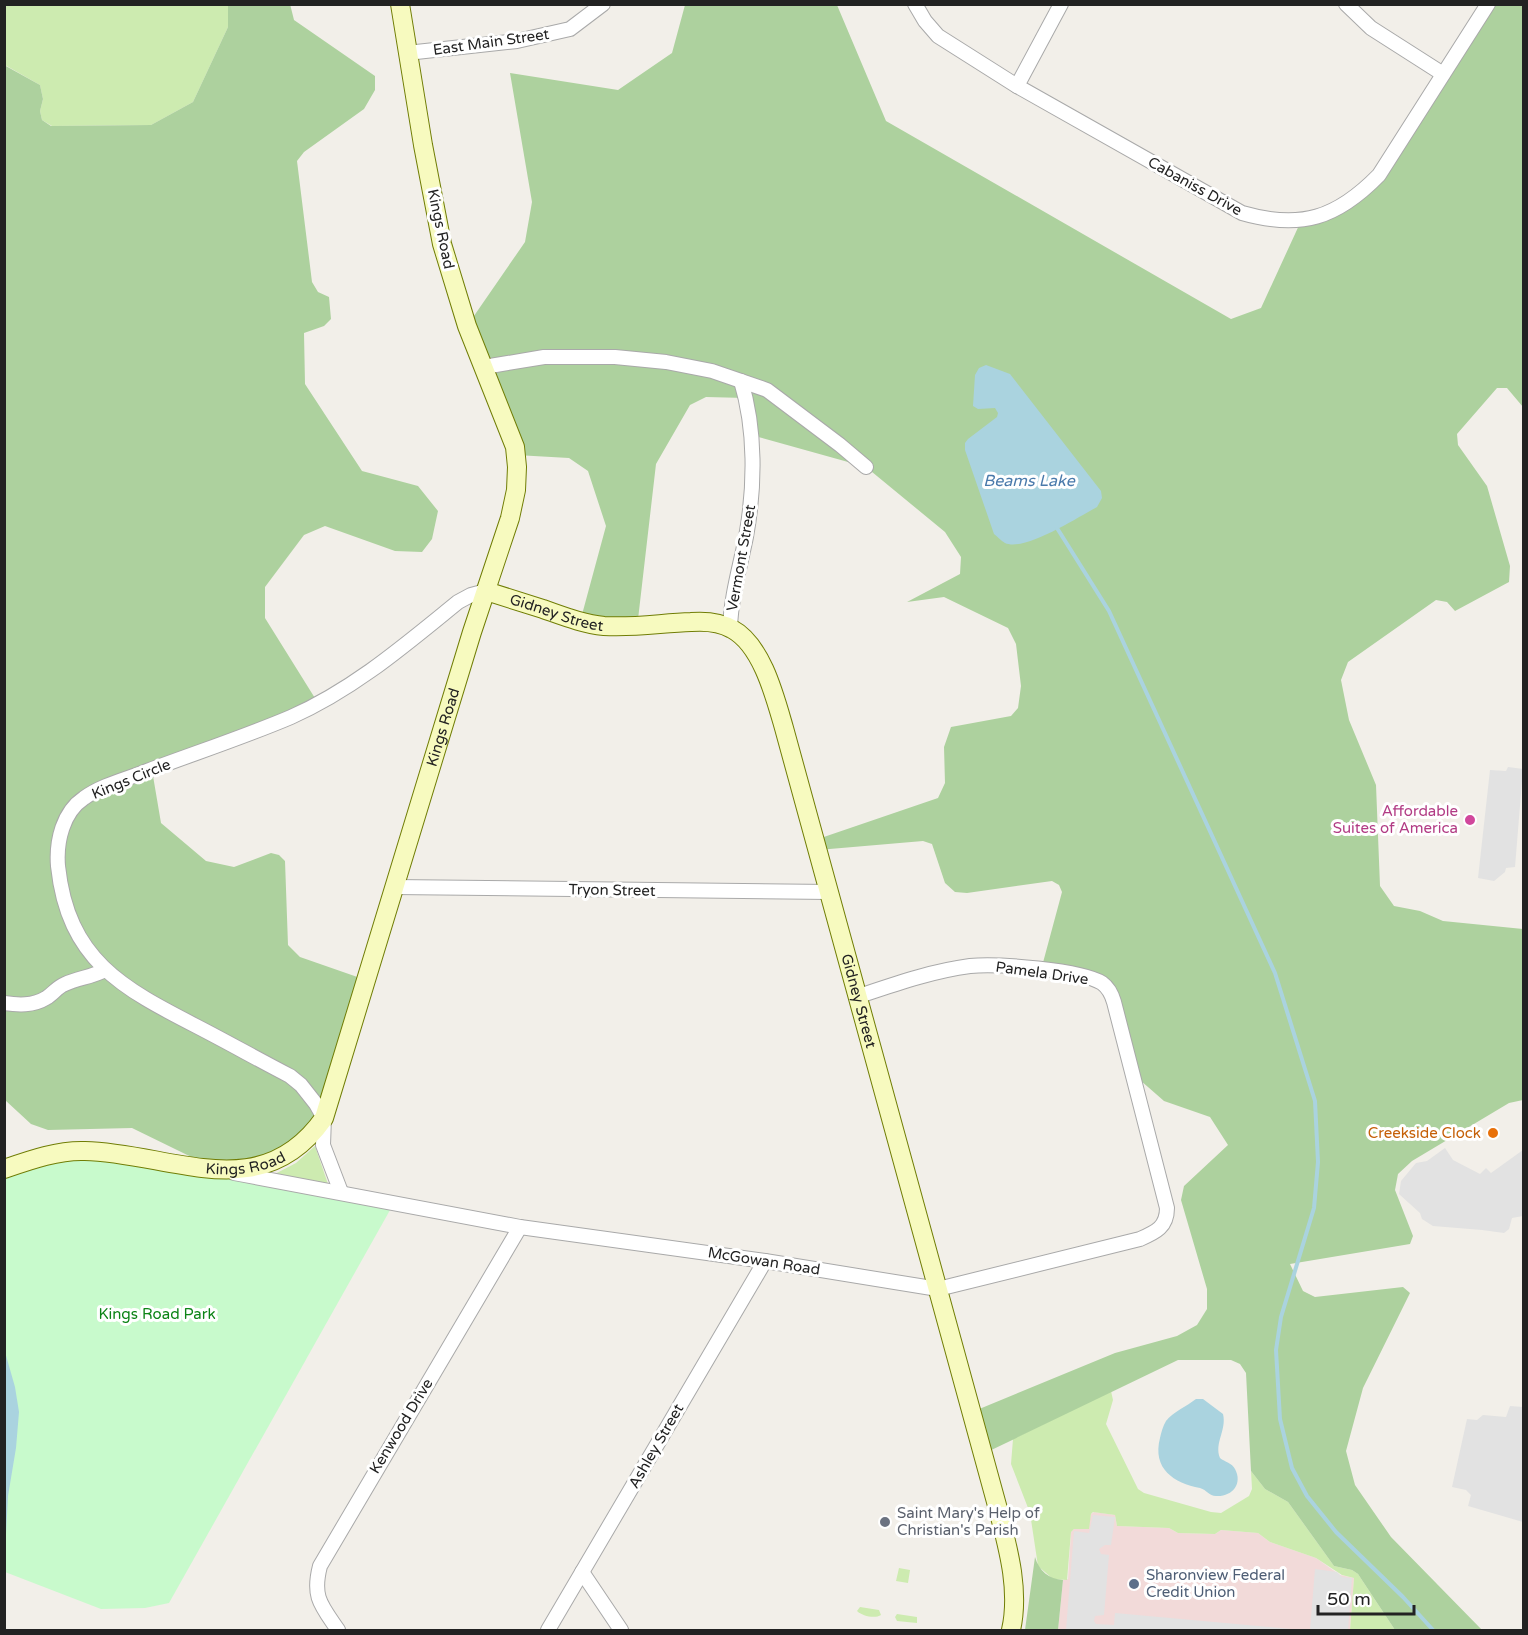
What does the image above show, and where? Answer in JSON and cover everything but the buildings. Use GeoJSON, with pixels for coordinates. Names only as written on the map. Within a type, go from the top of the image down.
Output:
{"type":"FeatureCollection","features":[{"type":"Feature","properties":{"kind":"street","name":"Kings Road"},"geometry":{"type":"LineString","coordinates":[[4,1169],[58,1153],[82,1151],[103,1152],[220,1171],[264,1165],[281,1158],[307,1140],[324,1118],[510,518],[516,490],[517,466],[514,447],[464,315],[442,244],[400,4]]}},
{"type":"Feature","properties":{"kind":"street","name":"East Main Street"},"geometry":{"type":"LineString","coordinates":[[407,53],[517,41],[570,29],[603,4]]}},
{"type":"Feature","properties":{"kind":"street","name":"Cabaniss Drive"},"geometry":{"type":"LineString","coordinates":[[915,4],[924,21],[938,36],[1017,86],[1242,213],[1281,221],[1301,221],[1340,208],[1362,192],[1379,175],[1488,4]]}},
{"type":"Feature","properties":{"kind":"street"},"geometry":{"type":"LineString","coordinates":[[1017,86],[1061,4]]}},
{"type":"Feature","properties":{"kind":"street"},"geometry":{"type":"LineString","coordinates":[[1346,4],[1371,28],[1443,74]]}},
{"type":"Feature","properties":{"kind":"street"},"geometry":{"type":"LineString","coordinates":[[484,367],[544,357],[615,357],[666,362],[711,371],[767,390],[866,467]]}},
{"type":"Feature","properties":{"kind":"street","name":"Vermont Street"},"geometry":{"type":"LineString","coordinates":[[730,628],[730,608],[751,499],[751,435],[746,398],[741,381]]}},
{"type":"Feature","properties":{"kind":"street","name":"Gidney Street"},"geometry":{"type":"LineString","coordinates":[[486,591],[580,622],[602,626],[637,628],[692,622],[712,623],[730,628],[749,644],[759,660],[773,694],[830,892],[1007,1546],[1014,1606],[1011,1630]]}},
{"type":"Feature","properties":{"kind":"street","name":"Kings Circle"},"geometry":{"type":"LineString","coordinates":[[324,1118],[301,1085],[290,1076],[159,1009],[124,986],[105,970],[78,934],[69,917],[60,886],[57,858],[60,836],[67,814],[84,798],[109,786],[270,725],[318,703],[368,674],[458,602],[486,591]]}},
{"type":"Feature","properties":{"kind":"street","name":"Tryon Street"},"geometry":{"type":"LineString","coordinates":[[394,887],[830,892]]}},
{"type":"Feature","properties":{"kind":"street","name":"Pamela Drive"},"geometry":{"type":"LineString","coordinates":[[859,996],[915,978],[978,966],[1041,970],[1082,976],[1105,985],[1112,994],[1167,1208]]}},
{"type":"Feature","properties":{"kind":"street"},"geometry":{"type":"LineString","coordinates":[[4,1003],[18,1005],[36,1002],[47,998],[66,983],[93,976],[105,970]]}},
{"type":"Feature","properties":{"kind":"street"},"geometry":{"type":"LineString","coordinates":[[324,1118],[323,1145],[341,1192]]}},
{"type":"Feature","properties":{"kind":"street","name":"McGowan Road"},"geometry":{"type":"LineString","coordinates":[[220,1171],[520,1227],[765,1261],[938,1289],[1140,1239],[1161,1228],[1167,1215],[1167,1208]]}},
{"type":"Feature","properties":{"kind":"street","name":"Kenwood Drive"},"geometry":{"type":"LineString","coordinates":[[338,1630],[320,1602],[316,1584],[320,1566],[520,1227]]}},
{"type":"Feature","properties":{"kind":"street","name":"Ashley Street"},"geometry":{"type":"LineString","coordinates":[[548,1630],[765,1261]]}},
{"type":"Feature","properties":{"kind":"street"},"geometry":{"type":"LineString","coordinates":[[582,1572],[621,1630]]}},
{"type":"Feature","properties":{"kind":"shaded area"},"geometry":{"type":"Polygon","coordinates":[[[1508,767],[1523,769],[1515,867],[1506,868],[1505,872],[1494,881],[1478,878],[1490,770],[1506,771],[1508,767]]]}},
{"type":"Feature","properties":{"kind":"shaded area"},"geometry":{"type":"Polygon","coordinates":[[[1445,1148],[1453,1160],[1480,1174],[1486,1168],[1491,1173],[1523,1150],[1523,1216],[1512,1218],[1509,1229],[1504,1233],[1433,1226],[1422,1219],[1420,1213],[1399,1194],[1401,1181],[1416,1163],[1427,1161],[1445,1148]]]}},
{"type":"Feature","properties":{"kind":"shaded area"},"geometry":{"type":"Polygon","coordinates":[[[1510,1406],[1523,1407],[1523,1522],[1468,1506],[1471,1495],[1466,1490],[1452,1487],[1467,1419],[1477,1420],[1483,1415],[1506,1417],[1510,1406]]]}},
{"type":"Feature","properties":{"kind":"shaded area"},"geometry":{"type":"Polygon","coordinates":[[[1094,1512],[1115,1515],[1117,1526],[1169,1528],[1178,1533],[1215,1534],[1221,1530],[1258,1533],[1270,1542],[1316,1558],[1340,1575],[1354,1578],[1350,1630],[1058,1630],[1063,1580],[1068,1579],[1071,1532],[1074,1529],[1088,1529],[1091,1514],[1094,1512]]]}},
{"type":"Feature","properties":{"kind":"shaded area"},"geometry":{"type":"Polygon","coordinates":[[[1093,1515],[1115,1517],[1111,1545],[1105,1545],[1099,1549],[1101,1554],[1109,1555],[1104,1615],[1095,1616],[1096,1624],[1114,1625],[1115,1613],[1302,1630],[1066,1630],[1074,1531],[1089,1533],[1093,1515]]]}},
{"type":"Feature","properties":{"kind":"shaded area"},"geometry":{"type":"Polygon","coordinates":[[[1315,1569],[1337,1572],[1342,1577],[1352,1578],[1348,1630],[1310,1630],[1315,1569]]]}},
{"type":"Feature","properties":{"kind":"green space"},"geometry":{"type":"Polygon","coordinates":[[[290,4],[294,20],[375,76],[375,90],[364,109],[304,152],[297,161],[312,282],[318,292],[329,297],[331,319],[324,326],[304,333],[305,384],[362,471],[418,486],[438,511],[432,539],[422,552],[395,551],[325,526],[304,535],[265,587],[265,618],[318,703],[152,770],[161,823],[206,861],[234,867],[271,853],[279,855],[285,861],[288,945],[300,957],[366,980],[307,1140],[220,1171],[132,1128],[48,1130],[31,1124],[5,1100],[4,65],[40,85],[43,99],[40,111],[42,120],[51,126],[151,125],[193,102],[228,27],[228,5],[290,4]]]}},
{"type":"Feature","properties":{"kind":"green space"},"geometry":{"type":"Polygon","coordinates":[[[4,5],[228,5],[228,27],[193,102],[151,125],[52,126],[42,120],[40,111],[43,99],[40,85],[5,65],[4,5]]]}},
{"type":"Feature","properties":{"kind":"green space"},"geometry":{"type":"Polygon","coordinates":[[[685,5],[837,5],[886,121],[1231,319],[1261,308],[1301,221],[1364,191],[1488,5],[1523,5],[1523,407],[1507,388],[1497,388],[1457,434],[1458,445],[1487,486],[1510,566],[1509,582],[1455,611],[1447,602],[1436,600],[1348,662],[1341,680],[1349,720],[1376,785],[1380,886],[1394,906],[1420,911],[1443,921],[1523,929],[1523,1100],[1509,1103],[1412,1161],[1398,1174],[1395,1190],[1413,1236],[1410,1244],[1290,1264],[1303,1291],[1315,1297],[1403,1287],[1410,1293],[1363,1388],[1346,1451],[1355,1485],[1391,1537],[1482,1630],[1395,1630],[1358,1574],[1352,1570],[1334,1566],[1288,1502],[1265,1489],[1251,1471],[1246,1373],[1240,1364],[1231,1360],[1178,1360],[983,1454],[972,1412],[1115,1353],[1177,1336],[1197,1325],[1207,1309],[1207,1289],[1181,1200],[1184,1186],[1228,1145],[1210,1117],[1164,1101],[1132,1073],[1105,985],[1041,970],[1062,892],[1059,885],[1052,881],[967,893],[955,892],[945,883],[932,844],[923,841],[818,850],[815,840],[938,798],[945,783],[944,747],[951,727],[1011,716],[1018,708],[1021,686],[1016,644],[1008,628],[944,597],[907,602],[960,574],[961,557],[945,532],[866,467],[751,435],[746,398],[706,397],[690,405],[656,464],[637,628],[580,622],[606,526],[588,471],[569,458],[516,455],[467,326],[525,242],[532,202],[510,73],[618,90],[672,53],[685,5]]]}},
{"type":"Feature","properties":{"kind":"green space"},"geometry":{"type":"Polygon","coordinates":[[[315,1146],[328,1184],[271,1176],[296,1163],[315,1146]]]}},
{"type":"Feature","properties":{"kind":"green space","name":"Kings Road Park"},"geometry":{"type":"Polygon","coordinates":[[[82,1151],[394,1203],[169,1603],[145,1608],[101,1609],[5,1572],[4,1169],[82,1151]]]}},
{"type":"Feature","properties":{"kind":"green space"},"geometry":{"type":"Polygon","coordinates":[[[1111,1391],[1113,1400],[1106,1424],[1138,1489],[1144,1493],[1221,1513],[1249,1496],[1252,1489],[1251,1471],[1265,1489],[1288,1502],[1334,1566],[1352,1570],[1358,1574],[1395,1630],[1350,1630],[1354,1578],[1342,1575],[1316,1558],[1270,1542],[1258,1533],[1221,1530],[1215,1534],[1178,1533],[1169,1528],[1117,1526],[1115,1515],[1093,1512],[1089,1529],[1074,1529],[1071,1532],[1067,1580],[1053,1579],[1038,1566],[1030,1513],[1011,1464],[1013,1439],[1111,1391]]]}},
{"type":"Feature","properties":{"kind":"green space"},"geometry":{"type":"Polygon","coordinates":[[[1035,1557],[1045,1573],[1063,1580],[1058,1630],[1025,1630],[1035,1557]]]}},
{"type":"Feature","properties":{"kind":"green space"},"geometry":{"type":"Polygon","coordinates":[[[899,1568],[910,1570],[908,1583],[896,1581],[899,1568]]]}},
{"type":"Feature","properties":{"kind":"green space"},"geometry":{"type":"Polygon","coordinates":[[[860,1607],[879,1610],[881,1615],[865,1616],[857,1611],[860,1607]]]}},
{"type":"Feature","properties":{"kind":"green space"},"geometry":{"type":"Polygon","coordinates":[[[897,1614],[917,1617],[917,1623],[897,1621],[895,1617],[897,1614]]]}},
{"type":"Feature","properties":{"kind":"water","name":"Beams Lake"},"geometry":{"type":"Polygon","coordinates":[[[986,365],[1010,374],[1101,491],[1102,498],[1097,507],[1025,543],[1005,543],[994,534],[965,450],[965,443],[968,439],[997,417],[998,413],[995,408],[978,409],[973,406],[975,375],[979,368],[986,365]]]}},
{"type":"Feature","properties":{"kind":"water"},"geometry":{"type":"Polygon","coordinates":[[[5,1352],[19,1412],[8,1496],[5,1553],[5,1352]]]}},
{"type":"Feature","properties":{"kind":"water"},"geometry":{"type":"Polygon","coordinates":[[[1196,1399],[1203,1399],[1223,1414],[1224,1420],[1218,1447],[1220,1458],[1234,1467],[1238,1480],[1231,1492],[1222,1496],[1214,1496],[1174,1478],[1167,1473],[1159,1458],[1160,1438],[1166,1421],[1196,1399]]]}},
{"type":"Feature","properties":{"kind":"waterway"},"geometry":{"type":"LineString","coordinates":[[1057,528],[1109,611],[1275,973],[1315,1101],[1318,1162],[1314,1208],[1281,1317],[1276,1350],[1280,1419],[1292,1468],[1307,1496],[1336,1532],[1403,1597],[1433,1630]]}},
{"type":"Feature","properties":{"kind":"place","name":"Affordable Suites of America"},"geometry":{"type":"Point","coordinates":[1470,820]}},
{"type":"Feature","properties":{"kind":"place","name":"Creekside Clock"},"geometry":{"type":"Point","coordinates":[1493,1133]}},
{"type":"Feature","properties":{"kind":"place","name":"Saint Mary's Help of Christian's Parish"},"geometry":{"type":"Point","coordinates":[885,1522]}},
{"type":"Feature","properties":{"kind":"place","name":"Sharonview Federal Credit Union"},"geometry":{"type":"Point","coordinates":[1134,1584]}}]}
